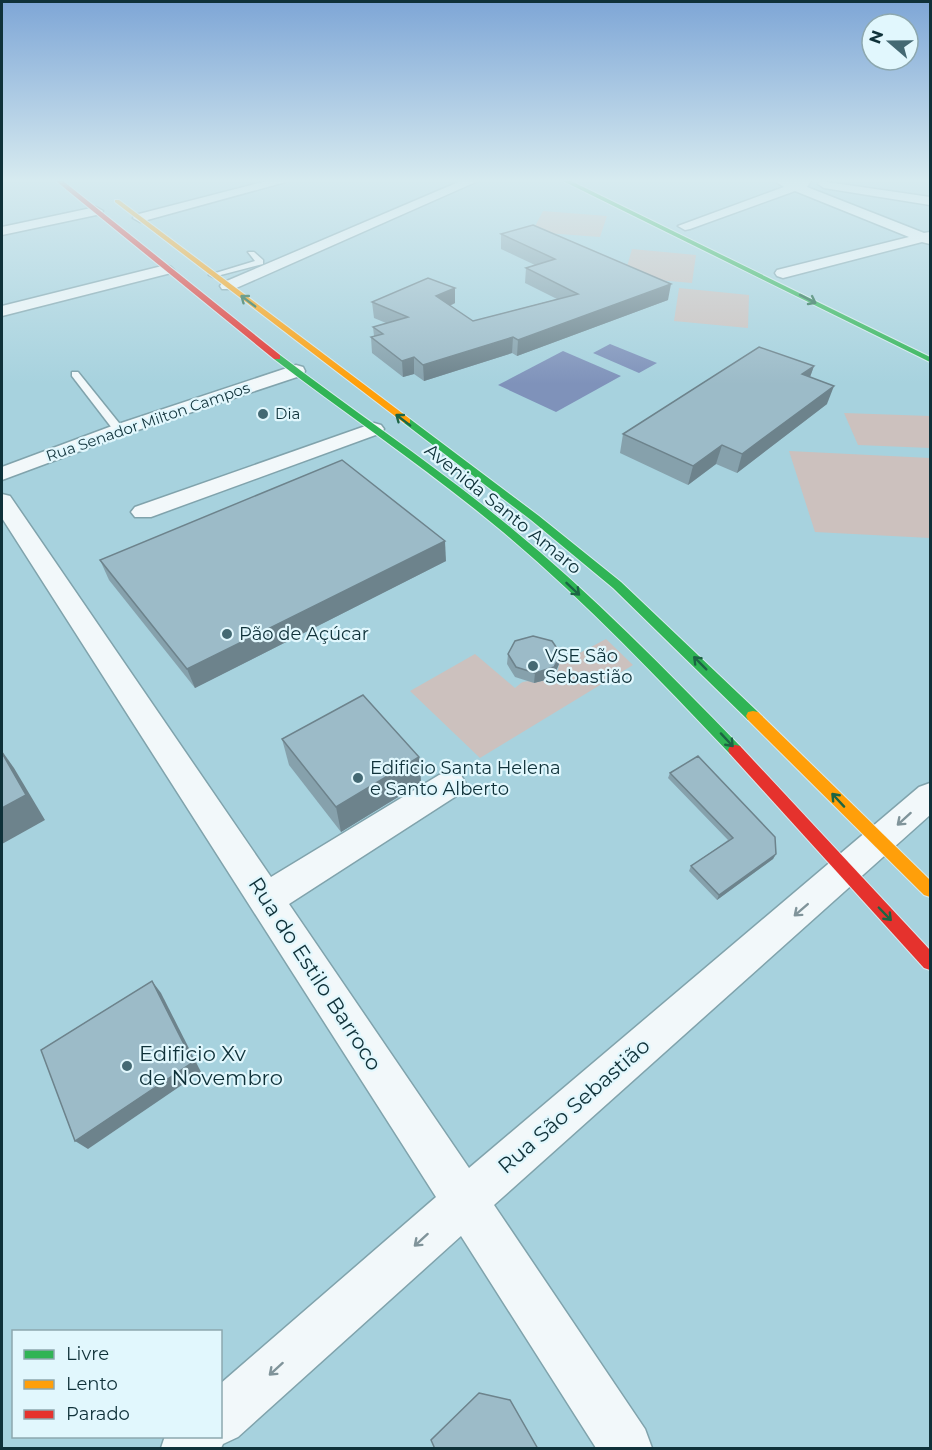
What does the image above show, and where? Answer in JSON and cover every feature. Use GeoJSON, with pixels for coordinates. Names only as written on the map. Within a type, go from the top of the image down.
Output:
{"type":"FeatureCollection","features":[{"type":"Feature","properties":{"kind":"main road","name":"Avenida Santo Amaro"},"geometry":{"type":"LineString","coordinates":[[141,249],[296,371],[531,550],[665,674],[804,821],[845,871],[930,962]]}},
{"type":"Feature","properties":{"kind":"main road","name":"Avenida Santo Amaro"},"geometry":{"type":"LineString","coordinates":[[179,249],[535,519],[616,585],[790,752],[878,843],[930,890]]}},
{"type":"Feature","properties":{"kind":"main road"},"geometry":{"type":"LineString","coordinates":[[704,249],[930,360]]}},
{"type":"Feature","properties":{"kind":"main road"},"geometry":{"type":"LineString","coordinates":[[732,249],[930,345]]}},
{"type":"Feature","properties":{"kind":"street"},"geometry":{"type":"LineString","coordinates":[[228,286],[315,249]]}},
{"type":"Feature","properties":{"kind":"street"},"geometry":{"type":"LineString","coordinates":[[783,273],[884,249]]}},
{"type":"Feature","properties":{"kind":"street"},"geometry":{"type":"LineString","coordinates":[[2,311],[166,270]]}},
{"type":"Feature","properties":{"kind":"street","name":"Rua Senador Milton Campos"},"geometry":{"type":"LineString","coordinates":[[9,471],[119,430],[296,371]]}},
{"type":"Feature","properties":{"kind":"street"},"geometry":{"type":"LineString","coordinates":[[143,512],[374,429]]}},
{"type":"Feature","properties":{"kind":"street"},"geometry":{"type":"LineString","coordinates":[[2,449],[9,471]]}},
{"type":"Feature","properties":{"kind":"street","name":"Rua do Estilo Barroco"},"geometry":{"type":"LineString","coordinates":[[2,501],[465,1201],[626,1449]]}},
{"type":"Feature","properties":{"kind":"street"},"geometry":{"type":"LineString","coordinates":[[266,899],[450,784]]}},
{"type":"Feature","properties":{"kind":"street","name":"Rua São Sebastião"},"geometry":{"type":"LineString","coordinates":[[222,1417],[465,1201],[930,796]]}},
{"type":"Feature","properties":{"kind":"street"},"geometry":{"type":"LineString","coordinates":[[187,1449],[199,1438]]}},
{"type":"Feature","properties":{"kind":"lane"},"geometry":{"type":"LineString","coordinates":[[213,275],[260,262],[251,254]]}},
{"type":"Feature","properties":{"kind":"lane"},"geometry":{"type":"LineString","coordinates":[[75,374],[119,430]]}},
{"type":"Feature","properties":{"kind":"shaded area"},"geometry":{"type":"Polygon","coordinates":[[[632,249],[696,255],[692,283],[624,277],[632,249]]]}},
{"type":"Feature","properties":{"kind":"shaded area"},"geometry":{"type":"Polygon","coordinates":[[[679,288],[749,295],[748,328],[674,321],[679,288]]]}},
{"type":"Feature","properties":{"kind":"shaded area"},"geometry":{"type":"Polygon","coordinates":[[[844,413],[930,416],[930,448],[858,445],[844,413]]]}},
{"type":"Feature","properties":{"kind":"shaded area"},"geometry":{"type":"Polygon","coordinates":[[[789,451],[930,458],[930,538],[815,532],[789,451]]]}},
{"type":"Feature","properties":{"kind":"shaded area"},"geometry":{"type":"Polygon","coordinates":[[[606,639],[633,665],[480,758],[410,691],[475,654],[515,688],[523,682],[550,680],[557,672],[559,664],[606,639]]]}},
{"type":"Feature","properties":{"kind":"water"},"geometry":{"type":"Polygon","coordinates":[[[610,344],[657,363],[639,373],[593,353],[610,344]]]}},
{"type":"Feature","properties":{"kind":"water"},"geometry":{"type":"Polygon","coordinates":[[[563,351],[621,376],[556,412],[498,385],[563,351]]]}},
{"type":"Feature","properties":{"kind":"building"},"geometry":{"type":"Polygon","coordinates":[[[533,249],[588,249],[671,284],[518,340],[513,337],[423,365],[414,357],[402,361],[371,337],[383,334],[373,327],[408,317],[372,302],[428,278],[455,288],[436,296],[473,321],[578,294],[526,268],[555,259],[533,249]]]}},
{"type":"Feature","properties":{"kind":"building"},"geometry":{"type":"Polygon","coordinates":[[[759,347],[814,366],[802,374],[834,386],[742,454],[722,445],[693,466],[623,434],[759,347]]]}},
{"type":"Feature","properties":{"kind":"building","name":"Pão de Açúcar"},"geometry":{"type":"Polygon","coordinates":[[[342,460],[445,541],[187,669],[100,560],[342,460]]]}},
{"type":"Feature","properties":{"kind":"building","name":"VSE São Sebastião"},"geometry":{"type":"Polygon","coordinates":[[[533,636],[552,641],[561,654],[554,667],[535,673],[516,667],[508,654],[515,641],[533,636]]]}},
{"type":"Feature","properties":{"kind":"building"},"geometry":{"type":"Polygon","coordinates":[[[363,695],[419,757],[336,807],[282,739],[363,695]]]}},
{"type":"Feature","properties":{"kind":"building"},"geometry":{"type":"Polygon","coordinates":[[[2,753],[26,795],[2,808],[2,753]]]}},
{"type":"Feature","properties":{"kind":"building"},"geometry":{"type":"Polygon","coordinates":[[[698,756],[775,837],[776,854],[719,895],[691,866],[733,838],[670,773],[698,756]]]}},
{"type":"Feature","properties":{"kind":"building","name":"Edificio Xv de Novembro"},"geometry":{"type":"Polygon","coordinates":[[[152,981],[193,1062],[75,1141],[41,1050],[152,981]]]}},
{"type":"Feature","properties":{"kind":"building"},"geometry":{"type":"Polygon","coordinates":[[[479,1393],[510,1400],[538,1449],[435,1449],[431,1440],[479,1393]]]}},
{"type":"Feature","properties":{"kind":"traffic: fast"},"geometry":{"type":"LineString","coordinates":[[704,249],[930,360]]}},
{"type":"Feature","properties":{"kind":"traffic: fast"},"geometry":{"type":"LineString","coordinates":[[277,357],[506,529],[624,636],[735,750]]}},
{"type":"Feature","properties":{"kind":"traffic: fast"},"geometry":{"type":"LineString","coordinates":[[407,421],[535,518],[617,585],[753,716]]}},
{"type":"Feature","properties":{"kind":"traffic: slow"},"geometry":{"type":"LineString","coordinates":[[180,249],[407,421]]}},
{"type":"Feature","properties":{"kind":"traffic: slow"},"geometry":{"type":"LineString","coordinates":[[753,716],[930,890]]}},
{"type":"Feature","properties":{"kind":"traffic: jam"},"geometry":{"type":"LineString","coordinates":[[143,249],[277,357]]}},
{"type":"Feature","properties":{"kind":"traffic: jam"},"geometry":{"type":"LineString","coordinates":[[735,750],[930,962]]}},
{"type":"Feature","properties":{"kind":"place","name":"Dia"},"geometry":{"type":"Point","coordinates":[263,414]}},
{"type":"Feature","properties":{"kind":"place","name":"Pão de Açúcar"},"geometry":{"type":"Point","coordinates":[227,634]}},
{"type":"Feature","properties":{"kind":"place","name":"VSE São Sebastião"},"geometry":{"type":"Point","coordinates":[533,666]}},
{"type":"Feature","properties":{"kind":"place","name":"Edificio Santa Helena e Santo Alberto"},"geometry":{"type":"Point","coordinates":[358,778]}},
{"type":"Feature","properties":{"kind":"place","name":"Edificio Xv de Novembro"},"geometry":{"type":"Point","coordinates":[127,1066]}}]}
